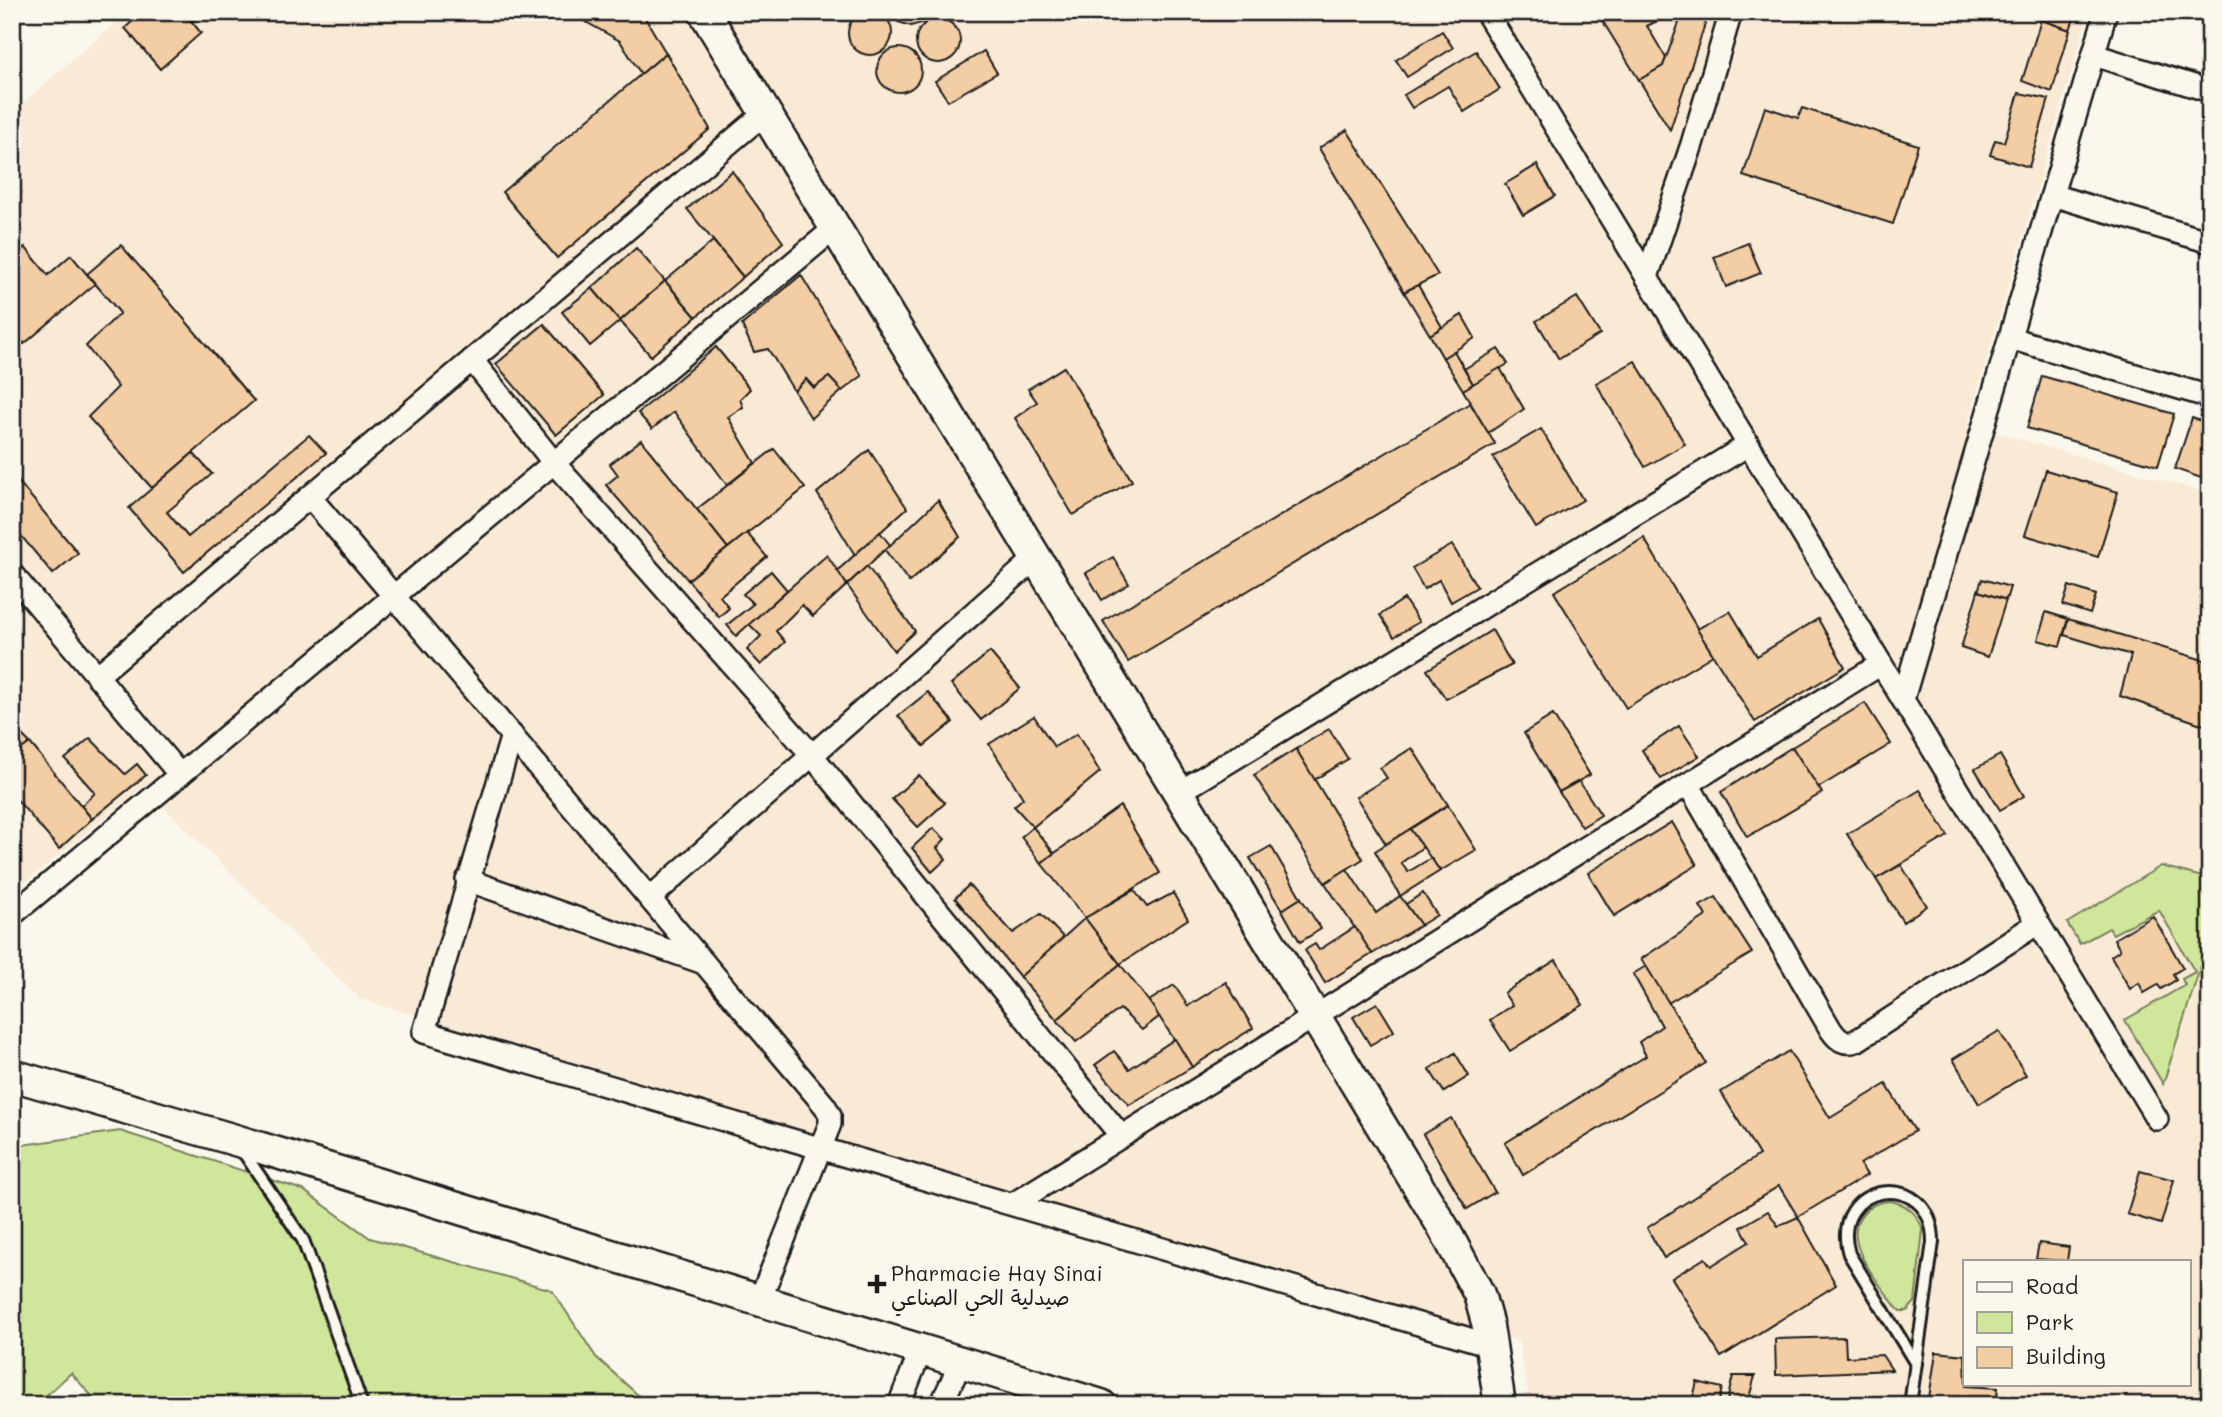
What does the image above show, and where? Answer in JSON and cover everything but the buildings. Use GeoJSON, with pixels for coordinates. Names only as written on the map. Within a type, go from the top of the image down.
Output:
{"type":"FeatureCollection","features":[{"type":"Feature","properties":{"kind":"street"},"geometry":{"type":"LineString","coordinates":[[704,12],[1443,1227],[1479,1294],[1488,1326],[1500,1405]]}},
{"type":"Feature","properties":{"kind":"street"},"geometry":{"type":"LineString","coordinates":[[1486,12],[2157,1119]]}},
{"type":"Feature","properties":{"kind":"street"},"geometry":{"type":"LineString","coordinates":[[1647,277],[1692,144],[1731,12]]}},
{"type":"Feature","properties":{"kind":"street"},"geometry":{"type":"LineString","coordinates":[[1903,699],[2106,12]]}},
{"type":"Feature","properties":{"kind":"street"},"geometry":{"type":"LineString","coordinates":[[2094,55],[2210,91]]}},
{"type":"Feature","properties":{"kind":"street"},"geometry":{"type":"LineString","coordinates":[[97,676],[765,113]]}},
{"type":"Feature","properties":{"kind":"street"},"geometry":{"type":"LineString","coordinates":[[2052,195],[2210,242]]}},
{"type":"Feature","properties":{"kind":"street"},"geometry":{"type":"LineString","coordinates":[[12,915],[835,228]]}},
{"type":"Feature","properties":{"kind":"street"},"geometry":{"type":"LineString","coordinates":[[2010,338],[2210,397]]}},
{"type":"Feature","properties":{"kind":"street"},"geometry":{"type":"LineString","coordinates":[[472,360],[554,463],[811,754],[1121,1136]]}},
{"type":"Feature","properties":{"kind":"street"},"geometry":{"type":"LineString","coordinates":[[1178,793],[1748,445]]}},
{"type":"Feature","properties":{"kind":"street"},"geometry":{"type":"LineString","coordinates":[[310,497],[825,1105],[830,1115],[830,1124],[759,1301]]}},
{"type":"Feature","properties":{"kind":"street"},"geometry":{"type":"LineString","coordinates":[[650,898],[1036,558]]}},
{"type":"Feature","properties":{"kind":"street"},"geometry":{"type":"LineString","coordinates":[[12,574],[180,775]]}},
{"type":"Feature","properties":{"kind":"street"},"geometry":{"type":"LineString","coordinates":[[1013,1204],[1881,664]]}},
{"type":"Feature","properties":{"kind":"street"},"geometry":{"type":"LineString","coordinates":[[512,735],[424,1032],[1490,1345]]}},
{"type":"Feature","properties":{"kind":"street"},"geometry":{"type":"LineString","coordinates":[[1688,784],[1831,1030],[1846,1043],[1856,1041],[2038,923]]}},
{"type":"Feature","properties":{"kind":"street"},"geometry":{"type":"LineString","coordinates":[[467,880],[706,964]]}},
{"type":"Feature","properties":{"kind":"street"},"geometry":{"type":"LineString","coordinates":[[12,1075],[234,1140],[1101,1405]]}},
{"type":"Feature","properties":{"kind":"street"},"geometry":{"type":"LineString","coordinates":[[899,1405],[921,1350]]}},
{"type":"Feature","properties":{"kind":"street"},"geometry":{"type":"LineString","coordinates":[[941,1405],[961,1362]]}},
{"type":"Feature","properties":{"kind":"lane"},"geometry":{"type":"LineString","coordinates":[[234,1140],[263,1178],[303,1240],[362,1405]]}},
{"type":"Feature","properties":{"kind":"lane"},"geometry":{"type":"LineString","coordinates":[[1910,1405],[1916,1364],[1933,1228],[1920,1204],[1895,1192],[1880,1192],[1867,1198],[1849,1216],[1846,1242],[1849,1254],[1916,1364]]}},
{"type":"Feature","properties":{"kind":"shaded area"},"geometry":{"type":"Polygon","coordinates":[[[128,12],[2089,12],[1968,424],[2210,494],[2210,1405],[1531,1405],[1518,1341],[360,999],[143,787],[12,893],[12,112],[128,12]]]}},
{"type":"Feature","properties":{"kind":"green space"},"geometry":{"type":"Polygon","coordinates":[[[2161,866],[2210,879],[2210,937],[2163,1084],[2125,1020],[2185,985],[2182,979],[2195,972],[2159,910],[2113,934],[2109,928],[2080,944],[2067,923],[2161,866]]]}},
{"type":"Feature","properties":{"kind":"green space"},"geometry":{"type":"Polygon","coordinates":[[[120,1131],[303,1190],[370,1238],[552,1290],[596,1357],[649,1405],[100,1405],[71,1373],[36,1405],[12,1405],[12,1144],[22,1145],[120,1131]]]}},
{"type":"Feature","properties":{"kind":"green space"},"geometry":{"type":"Polygon","coordinates":[[[1891,1201],[1911,1211],[1923,1230],[1915,1302],[1907,1311],[1900,1311],[1882,1288],[1866,1265],[1856,1241],[1859,1219],[1865,1211],[1877,1204],[1891,1201]]]}},
{"type":"Feature","properties":{"kind":"place","name":"Pharmacie Hay Sinai صيدلية الحي الصناعي"},"geometry":{"type":"Point","coordinates":[877,1284]}}]}
